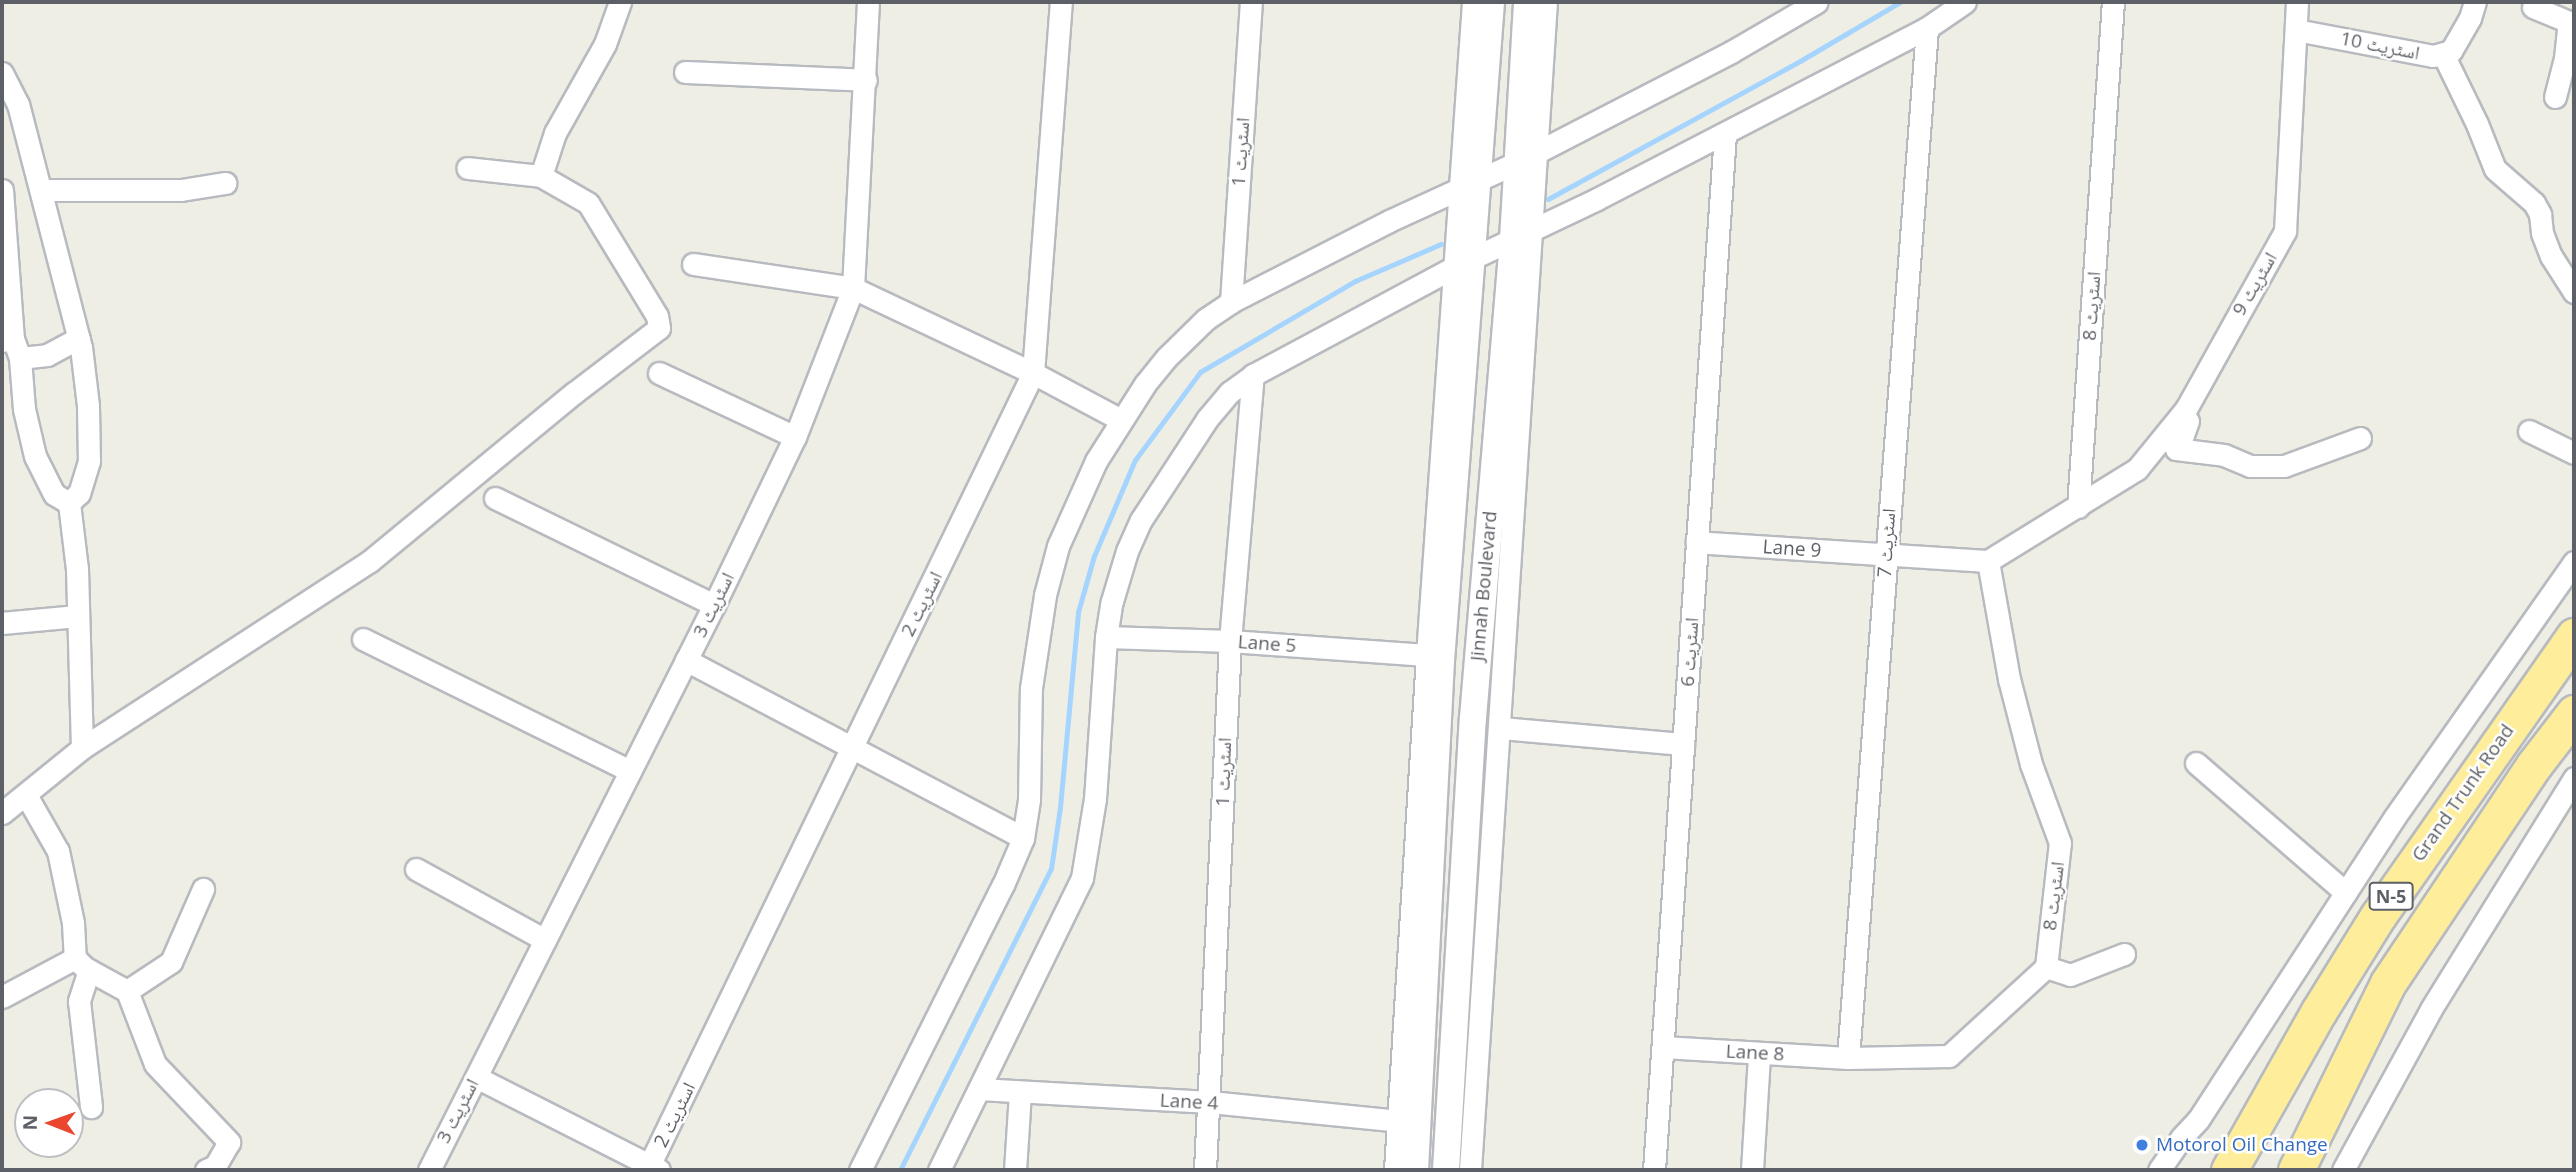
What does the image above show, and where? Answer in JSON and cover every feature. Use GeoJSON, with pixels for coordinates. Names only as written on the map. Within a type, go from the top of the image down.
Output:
{"type":"FeatureCollection","features":[{"type":"Feature","properties":{"kind":"highway","name":"Grand Trunk Road"},"geometry":{"type":"LineString","coordinates":[[2229,1170],[2319,1011],[2378,916],[2574,636]]}},
{"type":"Feature","properties":{"kind":"highway","name":"N-5"},"geometry":{"type":"LineString","coordinates":[[2296,1170],[2388,983],[2534,765],[2574,713]]}},
{"type":"Feature","properties":{"kind":"street"},"geometry":{"type":"LineString","coordinates":[[541,176],[555,133],[605,44],[620,2]]}},
{"type":"Feature","properties":{"kind":"street","name":"اسٹریٹ 3"},"geometry":{"type":"LineString","coordinates":[[429,1170],[715,604],[795,437],[853,288],[869,2]]}},
{"type":"Feature","properties":{"kind":"street","name":"اسٹریٹ 2"},"geometry":{"type":"LineString","coordinates":[[652,1169],[1033,373],[1061,2]]}},
{"type":"Feature","properties":{"kind":"street","name":"اسٹریٹ 1"},"geometry":{"type":"LineString","coordinates":[[1231,302],[1251,2]]}},
{"type":"Feature","properties":{"kind":"street"},"geometry":{"type":"LineString","coordinates":[[1469,185],[1473,2]]}},
{"type":"Feature","properties":{"kind":"street","name":"Jinnah Boulevard"},"geometry":{"type":"LineString","coordinates":[[1415,1170],[1423,867],[1441,661],[1469,185],[1491,2]]}},
{"type":"Feature","properties":{"kind":"street","name":"Jinnah Boulevard"},"geometry":{"type":"LineString","coordinates":[[1446,1170],[1477,870],[1472,718],[1522,235],[1527,157],[1527,2]]}},
{"type":"Feature","properties":{"kind":"street"},"geometry":{"type":"LineString","coordinates":[[1527,157],[1546,2]]}},
{"type":"Feature","properties":{"kind":"street"},"geometry":{"type":"LineString","coordinates":[[860,1170],[1003,885],[1023,838],[1029,800],[1031,688],[1045,595],[1074,505],[1121,420],[1166,358],[1206,319],[1231,302],[1389,221],[1527,157],[1731,52],[1817,2]]}},
{"type":"Feature","properties":{"kind":"street"},"geometry":{"type":"LineString","coordinates":[[939,1170],[1072,905],[1082,878],[1095,799],[1106,637],[1112,601],[1126,551],[1141,520],[1207,419],[1230,393],[1254,375],[1464,262],[1725,133],[1927,28],[1965,2]]}},
{"type":"Feature","properties":{"kind":"street","name":"اسٹریٹ 8"},"geometry":{"type":"LineString","coordinates":[[2078,507],[2113,2]]}},
{"type":"Feature","properties":{"kind":"street","name":"اسٹریٹ 9"},"geometry":{"type":"LineString","coordinates":[[2078,507],[2137,468],[2186,409],[2285,231],[2297,2]]}},
{"type":"Feature","properties":{"kind":"street","name":"اسٹریٹ 10"},"geometry":{"type":"LineString","coordinates":[[2296,30],[2433,56],[2451,51],[2470,18],[2475,2]]}},
{"type":"Feature","properties":{"kind":"street"},"geometry":{"type":"LineString","coordinates":[[2533,7],[2571,23],[2555,97]]}},
{"type":"Feature","properties":{"kind":"street","name":"اسٹریٹ 7"},"geometry":{"type":"LineString","coordinates":[[1848,1058],[1927,28]]}},
{"type":"Feature","properties":{"kind":"street"},"geometry":{"type":"LineString","coordinates":[[2443,54],[2477,124],[2495,169],[2534,203],[2551,256],[2574,292]]}},
{"type":"Feature","properties":{"kind":"street"},"geometry":{"type":"LineString","coordinates":[[685,72],[866,80]]}},
{"type":"Feature","properties":{"kind":"street"},"geometry":{"type":"LineString","coordinates":[[2,73],[18,104],[43,190],[79,338],[88,407],[89,461],[79,493],[69,503]]}},
{"type":"Feature","properties":{"kind":"street","name":"اسٹریٹ 6"},"geometry":{"type":"LineString","coordinates":[[1654,1170],[1725,133]]}},
{"type":"Feature","properties":{"kind":"street"},"geometry":{"type":"LineString","coordinates":[[2,813],[82,748],[370,562],[574,393],[659,328],[657,316],[588,203],[541,176],[467,167]]}},
{"type":"Feature","properties":{"kind":"street"},"geometry":{"type":"LineString","coordinates":[[43,190],[181,190],[225,183]]}},
{"type":"Feature","properties":{"kind":"street"},"geometry":{"type":"LineString","coordinates":[[2,190],[11,346],[24,409],[35,456],[54,494],[69,503]]}},
{"type":"Feature","properties":{"kind":"street"},"geometry":{"type":"LineString","coordinates":[[1470,1170],[1477,870],[1500,729],[1522,235]]}},
{"type":"Feature","properties":{"kind":"street"},"geometry":{"type":"LineString","coordinates":[[1395,1170],[1423,867],[1427,655],[1464,262]]}},
{"type":"Feature","properties":{"kind":"street"},"geometry":{"type":"LineString","coordinates":[[693,264],[853,288],[1033,373],[1121,420]]}},
{"type":"Feature","properties":{"kind":"street"},"geometry":{"type":"LineString","coordinates":[[11,346],[61,350],[79,338]]}},
{"type":"Feature","properties":{"kind":"street"},"geometry":{"type":"LineString","coordinates":[[659,373],[795,437]]}},
{"type":"Feature","properties":{"kind":"street","name":"اسٹریٹ 1"},"geometry":{"type":"LineString","coordinates":[[1205,1170],[1230,641],[1254,375]]}},
{"type":"Feature","properties":{"kind":"street"},"geometry":{"type":"LineString","coordinates":[[2186,409],[2189,416],[2187,428],[2175,441],[2176,449],[2224,455],[2242,465],[2284,466],[2360,438]]}},
{"type":"Feature","properties":{"kind":"street"},"geometry":{"type":"LineString","coordinates":[[2529,430],[2574,453]]}},
{"type":"Feature","properties":{"kind":"street"},"geometry":{"type":"LineString","coordinates":[[495,498],[715,604]]}},
{"type":"Feature","properties":{"kind":"street"},"geometry":{"type":"LineString","coordinates":[[69,503],[77,569],[82,748]]}},
{"type":"Feature","properties":{"kind":"street"},"geometry":{"type":"LineString","coordinates":[[1886,555],[1988,561],[2078,507]]}},
{"type":"Feature","properties":{"kind":"street","name":"Lane 9"},"geometry":{"type":"LineString","coordinates":[[1697,542],[1886,555]]}},
{"type":"Feature","properties":{"kind":"street","name":"اسٹریٹ 8"},"geometry":{"type":"LineString","coordinates":[[1988,561],[2018,715],[2031,764],[2060,843],[2046,967]]}},
{"type":"Feature","properties":{"kind":"street"},"geometry":{"type":"LineString","coordinates":[[2159,1170],[2181,1138],[2198,1120],[2410,795],[2574,562]]}},
{"type":"Feature","properties":{"kind":"street"},"geometry":{"type":"LineString","coordinates":[[2,623],[78,616]]}},
{"type":"Feature","properties":{"kind":"street","name":"Lane 5"},"geometry":{"type":"LineString","coordinates":[[1106,637],[1230,641],[1427,655]]}},
{"type":"Feature","properties":{"kind":"street"},"geometry":{"type":"LineString","coordinates":[[363,639],[630,771]]}},
{"type":"Feature","properties":{"kind":"street"},"geometry":{"type":"LineString","coordinates":[[686,660],[1023,838]]}},
{"type":"Feature","properties":{"kind":"street"},"geometry":{"type":"LineString","coordinates":[[1500,729],[1683,744]]}},
{"type":"Feature","properties":{"kind":"street"},"geometry":{"type":"LineString","coordinates":[[2196,762],[2346,893]]}},
{"type":"Feature","properties":{"kind":"street"},"geometry":{"type":"LineString","coordinates":[[2343,1170],[2431,1009],[2571,783],[2534,765]]}},
{"type":"Feature","properties":{"kind":"street"},"geometry":{"type":"LineString","coordinates":[[26,795],[58,851],[82,964],[79,1001],[91,1107]]}},
{"type":"Feature","properties":{"kind":"street"},"geometry":{"type":"LineString","coordinates":[[416,869],[545,940]]}},
{"type":"Feature","properties":{"kind":"street"},"geometry":{"type":"LineString","coordinates":[[127,991],[171,962],[203,889]]}},
{"type":"Feature","properties":{"kind":"street"},"geometry":{"type":"LineString","coordinates":[[1848,1058],[1949,1056],[2046,967],[2063,975],[2070,975],[2124,954]]}},
{"type":"Feature","properties":{"kind":"street"},"geometry":{"type":"LineString","coordinates":[[82,964],[127,991],[155,1064],[229,1142],[215,1166],[206,1170]]}},
{"type":"Feature","properties":{"kind":"street"},"geometry":{"type":"LineString","coordinates":[[2,998],[82,964]]}},
{"type":"Feature","properties":{"kind":"street","name":"Lane 8"},"geometry":{"type":"LineString","coordinates":[[1663,1047],[1848,1058]]}},
{"type":"Feature","properties":{"kind":"street"},"geometry":{"type":"LineString","coordinates":[[1752,1170],[1759,1054]]}},
{"type":"Feature","properties":{"kind":"street"},"geometry":{"type":"LineString","coordinates":[[476,1077],[652,1169]]}},
{"type":"Feature","properties":{"kind":"street","name":"Lane 4"},"geometry":{"type":"LineString","coordinates":[[979,1089],[1210,1102],[1399,1121]]}},
{"type":"Feature","properties":{"kind":"street"},"geometry":{"type":"LineString","coordinates":[[1015,1170],[1020,1093]]}},
{"type":"Feature","properties":{"kind":"waterway"},"geometry":{"type":"LineString","coordinates":[[1548,199],[1800,61],[1900,2]]}},
{"type":"Feature","properties":{"kind":"waterway"},"geometry":{"type":"LineString","coordinates":[[900,1170],[1051,869],[1060,807],[1078,612],[1094,556],[1135,460],[1200,372],[1355,281],[1441,244]]}},
{"type":"Feature","properties":{"kind":"place","name":"Motorol Oil Change"},"geometry":{"type":"Point","coordinates":[2142,1145]}}]}
